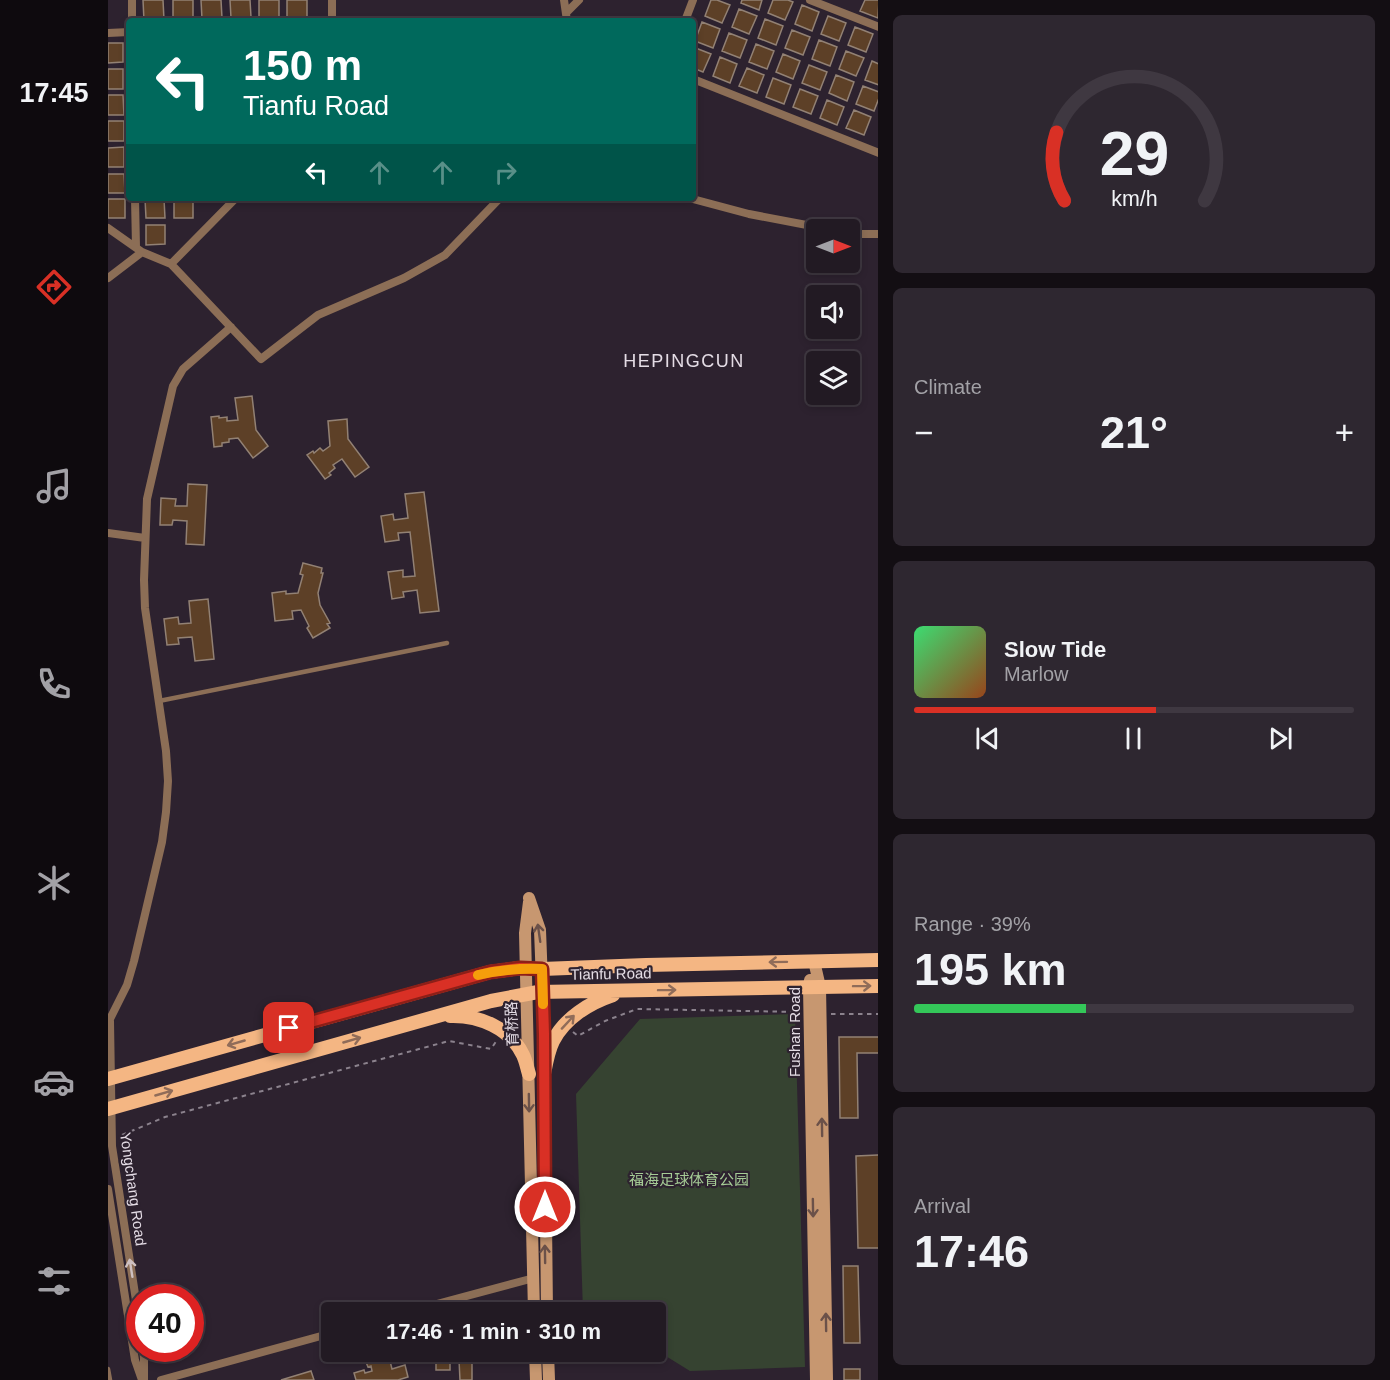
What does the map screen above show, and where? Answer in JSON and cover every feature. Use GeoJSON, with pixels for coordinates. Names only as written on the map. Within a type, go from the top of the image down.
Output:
{"type":"FeatureCollection","features":[{"type":"Feature","properties":{"kind":"main road","name":"Tianfu Road"},"geometry":{"type":"LineString","coordinates":[[109,1079],[490,972],[526,968],[878,960]]}},
{"type":"Feature","properties":{"kind":"main road","name":"Tianfu Road"},"geometry":{"type":"LineString","coordinates":[[110,1108],[491,1001],[542,992],[878,986]]}},
{"type":"Feature","properties":{"kind":"main road"},"geometry":{"type":"LineString","coordinates":[[544,1074],[554,1041],[579,1011],[597,1000],[633,990]]}},
{"type":"Feature","properties":{"kind":"main road"},"geometry":{"type":"LineString","coordinates":[[436,1016],[474,1018],[491,1023],[504,1031],[524,1055],[529,1074]]}},
{"type":"Feature","properties":{"kind":"street"},"geometry":{"type":"LineString","coordinates":[[132,0],[132,18]]}},
{"type":"Feature","properties":{"kind":"street"},"geometry":{"type":"LineString","coordinates":[[332,0],[332,18]]}},
{"type":"Feature","properties":{"kind":"street"},"geometry":{"type":"LineString","coordinates":[[564,0],[567,17]]}},
{"type":"Feature","properties":{"kind":"street"},"geometry":{"type":"LineString","coordinates":[[567,17],[579,0]]}},
{"type":"Feature","properties":{"kind":"street"},"geometry":{"type":"LineString","coordinates":[[686,18],[693,0]]}},
{"type":"Feature","properties":{"kind":"street"},"geometry":{"type":"LineString","coordinates":[[810,0],[878,27]]}},
{"type":"Feature","properties":{"kind":"street"},"geometry":{"type":"LineString","coordinates":[[108,33],[126,32]]}},
{"type":"Feature","properties":{"kind":"street"},"geometry":{"type":"LineString","coordinates":[[696,80],[878,153]]}},
{"type":"Feature","properties":{"kind":"street"},"geometry":{"type":"LineString","coordinates":[[696,200],[749,214],[806,225]]}},
{"type":"Feature","properties":{"kind":"street"},"geometry":{"type":"LineString","coordinates":[[135,201],[139,249]]}},
{"type":"Feature","properties":{"kind":"street"},"geometry":{"type":"LineString","coordinates":[[171,264],[233,201]]}},
{"type":"Feature","properties":{"kind":"street"},"geometry":{"type":"LineString","coordinates":[[108,228],[139,249],[171,264],[261,359],[318,315],[404,278],[445,255],[497,201]]}},
{"type":"Feature","properties":{"kind":"street"},"geometry":{"type":"LineString","coordinates":[[860,234],[878,234]]}},
{"type":"Feature","properties":{"kind":"street"},"geometry":{"type":"LineString","coordinates":[[108,278],[139,249]]}},
{"type":"Feature","properties":{"kind":"street"},"geometry":{"type":"LineString","coordinates":[[109,1022],[127,985],[134,961],[162,842],[166,812],[168,780],[166,750],[145,608],[147,499],[173,386],[183,369],[231,327]]}},
{"type":"Feature","properties":{"kind":"street"},"geometry":{"type":"LineString","coordinates":[[108,533],[145,538]]}},
{"type":"Feature","properties":{"kind":"street","name":"育桥路"},"geometry":{"type":"LineString","coordinates":[[534,1302],[525,933],[529,898],[540,930],[542,969],[547,1302]]}},
{"type":"Feature","properties":{"kind":"street","name":"Fushan Road"},"geometry":{"type":"LineString","coordinates":[[814,961],[827,1380]]}},
{"type":"Feature","properties":{"kind":"street","name":"Fushan Road"},"geometry":{"type":"LineString","coordinates":[[815,1014],[816,1380]]}},
{"type":"Feature","properties":{"kind":"street","name":"Yongchang Road"},"geometry":{"type":"LineString","coordinates":[[109,1022],[112,1139],[134,1284]]}},
{"type":"Feature","properties":{"kind":"street","name":"Yongchang Road"},"geometry":{"type":"LineString","coordinates":[[108,1189],[135,1360],[143,1380]]}},
{"type":"Feature","properties":{"kind":"street"},"geometry":{"type":"LineString","coordinates":[[444,1302],[534,1278]]}},
{"type":"Feature","properties":{"kind":"street"},"geometry":{"type":"LineString","coordinates":[[161,1380],[321,1336]]}},
{"type":"Feature","properties":{"kind":"street","name":"Yongchang Road"},"geometry":{"type":"LineString","coordinates":[[143,1380],[144,1362]]}},
{"type":"Feature","properties":{"kind":"street"},"geometry":{"type":"LineString","coordinates":[[535,1362],[536,1380]]}},
{"type":"Feature","properties":{"kind":"street"},"geometry":{"type":"LineString","coordinates":[[548,1362],[549,1380]]}},
{"type":"Feature","properties":{"kind":"lane"},"geometry":{"type":"LineString","coordinates":[[159,701],[447,643]]}},
{"type":"Feature","properties":{"kind":"lane"},"geometry":{"type":"LineString","coordinates":[[108,1369],[110,1380]]}},
{"type":"Feature","properties":{"kind":"path"},"geometry":{"type":"LineString","coordinates":[[573,1032],[578,1036],[605,1021],[637,1009],[878,1014]]}},
{"type":"Feature","properties":{"kind":"path"},"geometry":{"type":"LineString","coordinates":[[112,1139],[165,1117],[449,1041],[491,1049],[497,1040]]}},
{"type":"Feature","properties":{"kind":"green space","name":"福海足球体育公园"},"geometry":{"type":"Polygon","coordinates":[[[795,1014],[805,1367],[690,1371],[666,1356],[666,1302],[583,1302],[576,1094],[640,1019],[795,1014]]]}},
{"type":"Feature","properties":{"kind":"building"},"geometry":{"type":"Polygon","coordinates":[[[143,0],[163,0],[164,18],[144,18],[143,0]]]}},
{"type":"Feature","properties":{"kind":"building"},"geometry":{"type":"Polygon","coordinates":[[[173,0],[193,0],[193,18],[173,18],[173,0]]]}},
{"type":"Feature","properties":{"kind":"building"},"geometry":{"type":"Polygon","coordinates":[[[201,0],[221,0],[222,18],[202,18],[201,0]]]}},
{"type":"Feature","properties":{"kind":"building"},"geometry":{"type":"Polygon","coordinates":[[[230,0],[250,0],[251,17],[231,18],[230,0]]]}},
{"type":"Feature","properties":{"kind":"building"},"geometry":{"type":"Polygon","coordinates":[[[259,0],[279,0],[279,17],[259,18],[259,0]]]}},
{"type":"Feature","properties":{"kind":"building"},"geometry":{"type":"Polygon","coordinates":[[[287,0],[307,0],[307,17],[287,18],[287,0]]]}},
{"type":"Feature","properties":{"kind":"building"},"geometry":{"type":"Polygon","coordinates":[[[711,0],[730,5],[722,23],[705,16],[711,0]]]}},
{"type":"Feature","properties":{"kind":"building"},"geometry":{"type":"Polygon","coordinates":[[[742,0],[762,0],[759,10],[741,3],[742,0]]]}},
{"type":"Feature","properties":{"kind":"building"},"geometry":{"type":"Polygon","coordinates":[[[773,0],[793,2],[785,20],[768,13],[773,0]]]}},
{"type":"Feature","properties":{"kind":"building"},"geometry":{"type":"Polygon","coordinates":[[[865,0],[878,0],[878,18],[860,11],[865,0]]]}},
{"type":"Feature","properties":{"kind":"building"},"geometry":{"type":"Polygon","coordinates":[[[802,5],[819,12],[812,31],[795,24],[802,5]]]}},
{"type":"Feature","properties":{"kind":"building"},"geometry":{"type":"Polygon","coordinates":[[[739,9],[757,16],[749,34],[732,27],[739,9]]]}},
{"type":"Feature","properties":{"kind":"building"},"geometry":{"type":"Polygon","coordinates":[[[828,16],[846,23],[839,41],[821,34],[828,16]]]}},
{"type":"Feature","properties":{"kind":"building"},"geometry":{"type":"Polygon","coordinates":[[[765,19],[783,26],[776,45],[758,38],[765,19]]]}},
{"type":"Feature","properties":{"kind":"building"},"geometry":{"type":"Polygon","coordinates":[[[702,22],[720,29],[713,48],[696,41],[702,22]]]}},
{"type":"Feature","properties":{"kind":"building"},"geometry":{"type":"Polygon","coordinates":[[[855,27],[873,34],[866,52],[848,45],[855,27]]]}},
{"type":"Feature","properties":{"kind":"building"},"geometry":{"type":"Polygon","coordinates":[[[792,30],[810,37],[803,55],[785,48],[792,30]]]}},
{"type":"Feature","properties":{"kind":"building"},"geometry":{"type":"Polygon","coordinates":[[[729,33],[747,40],[740,58],[722,51],[729,33]]]}},
{"type":"Feature","properties":{"kind":"building"},"geometry":{"type":"Polygon","coordinates":[[[819,40],[837,47],[830,66],[812,59],[819,40]]]}},
{"type":"Feature","properties":{"kind":"building"},"geometry":{"type":"Polygon","coordinates":[[[108,43],[123,43],[123,62],[108,63],[108,43]]]}},
{"type":"Feature","properties":{"kind":"building"},"geometry":{"type":"Polygon","coordinates":[[[756,44],[774,51],[767,69],[749,62],[756,44]]]}},
{"type":"Feature","properties":{"kind":"building"},"geometry":{"type":"Polygon","coordinates":[[[696,48],[711,54],[703,72],[696,69],[696,48]]]}},
{"type":"Feature","properties":{"kind":"building"},"geometry":{"type":"Polygon","coordinates":[[[846,51],[864,58],[856,76],[839,69],[846,51]]]}},
{"type":"Feature","properties":{"kind":"building"},"geometry":{"type":"Polygon","coordinates":[[[783,54],[800,61],[793,79],[776,72],[783,54]]]}},
{"type":"Feature","properties":{"kind":"building"},"geometry":{"type":"Polygon","coordinates":[[[720,57],[737,64],[730,83],[713,76],[720,57]]]}},
{"type":"Feature","properties":{"kind":"building"},"geometry":{"type":"Polygon","coordinates":[[[872,61],[878,64],[878,85],[865,80],[872,61]]]}},
{"type":"Feature","properties":{"kind":"building"},"geometry":{"type":"Polygon","coordinates":[[[809,65],[827,72],[820,90],[802,83],[809,65]]]}},
{"type":"Feature","properties":{"kind":"building"},"geometry":{"type":"Polygon","coordinates":[[[747,68],[764,75],[757,93],[739,86],[747,68]]]}},
{"type":"Feature","properties":{"kind":"building"},"geometry":{"type":"Polygon","coordinates":[[[108,69],[123,69],[123,89],[108,89],[108,69]]]}},
{"type":"Feature","properties":{"kind":"building"},"geometry":{"type":"Polygon","coordinates":[[[836,75],[854,82],[847,101],[829,93],[836,75]]]}},
{"type":"Feature","properties":{"kind":"building"},"geometry":{"type":"Polygon","coordinates":[[[773,78],[791,85],[784,104],[766,97],[773,78]]]}},
{"type":"Feature","properties":{"kind":"building"},"geometry":{"type":"Polygon","coordinates":[[[863,86],[878,92],[878,101],[874,111],[856,104],[863,86]]]}},
{"type":"Feature","properties":{"kind":"building"},"geometry":{"type":"Polygon","coordinates":[[[800,89],[818,96],[811,114],[793,107],[800,89]]]}},
{"type":"Feature","properties":{"kind":"building"},"geometry":{"type":"Polygon","coordinates":[[[108,95],[123,95],[124,115],[108,115],[108,95]]]}},
{"type":"Feature","properties":{"kind":"building"},"geometry":{"type":"Polygon","coordinates":[[[827,100],[844,107],[837,125],[820,118],[827,100]]]}},
{"type":"Feature","properties":{"kind":"building"},"geometry":{"type":"Polygon","coordinates":[[[854,110],[871,117],[864,135],[846,128],[854,110]]]}},
{"type":"Feature","properties":{"kind":"building"},"geometry":{"type":"Polygon","coordinates":[[[108,121],[124,121],[124,141],[108,141],[108,121]]]}},
{"type":"Feature","properties":{"kind":"building"},"geometry":{"type":"Polygon","coordinates":[[[124,147],[124,167],[108,167],[108,148],[124,147]]]}},
{"type":"Feature","properties":{"kind":"building"},"geometry":{"type":"Polygon","coordinates":[[[108,174],[124,174],[125,193],[108,193],[108,174]]]}},
{"type":"Feature","properties":{"kind":"building"},"geometry":{"type":"Polygon","coordinates":[[[108,199],[125,199],[125,218],[108,218],[108,199]]]}},
{"type":"Feature","properties":{"kind":"building"},"geometry":{"type":"Polygon","coordinates":[[[145,201],[164,201],[165,218],[146,218],[145,201]]]}},
{"type":"Feature","properties":{"kind":"building"},"geometry":{"type":"Polygon","coordinates":[[[174,201],[193,201],[193,218],[174,218],[174,201]]]}},
{"type":"Feature","properties":{"kind":"building"},"geometry":{"type":"Polygon","coordinates":[[[146,225],[165,225],[165,244],[146,245],[146,225]]]}},
{"type":"Feature","properties":{"kind":"building"},"geometry":{"type":"Polygon","coordinates":[[[252,396],[256,430],[268,446],[253,458],[238,438],[229,439],[229,442],[222,443],[222,446],[214,447],[211,417],[227,417],[227,421],[238,420],[235,398],[252,396]]]}},
{"type":"Feature","properties":{"kind":"building"},"geometry":{"type":"Polygon","coordinates":[[[347,419],[348,439],[369,467],[355,477],[342,459],[333,465],[335,468],[329,473],[331,475],[325,479],[307,455],[320,448],[323,451],[330,446],[328,421],[347,419]]]}},
{"type":"Feature","properties":{"kind":"building"},"geometry":{"type":"Polygon","coordinates":[[[188,484],[207,485],[204,545],[186,544],[187,521],[173,520],[172,525],[160,525],[161,498],[176,499],[175,506],[187,506],[188,484]]]}},
{"type":"Feature","properties":{"kind":"building"},"geometry":{"type":"Polygon","coordinates":[[[424,492],[439,611],[420,613],[417,590],[403,592],[404,597],[392,599],[388,572],[403,570],[403,577],[415,576],[410,532],[398,533],[399,540],[385,542],[381,516],[393,514],[394,520],[408,518],[405,494],[424,492]]]}},
{"type":"Feature","properties":{"kind":"building"},"geometry":{"type":"Polygon","coordinates":[[[303,563],[322,568],[318,593],[320,605],[330,623],[327,624],[330,628],[313,638],[301,610],[292,611],[293,619],[275,621],[272,593],[286,591],[286,594],[298,593],[303,575],[300,574],[303,563]]]}},
{"type":"Feature","properties":{"kind":"building"},"geometry":{"type":"Polygon","coordinates":[[[208,599],[214,659],[195,661],[192,637],[178,638],[179,644],[167,645],[164,619],[178,617],[179,624],[191,623],[189,601],[208,599]]]}},
{"type":"Feature","properties":{"kind":"building"},"geometry":{"type":"Polygon","coordinates":[[[839,1037],[878,1037],[878,1053],[857,1053],[858,1118],[840,1118],[839,1037]]]}},
{"type":"Feature","properties":{"kind":"building"},"geometry":{"type":"Polygon","coordinates":[[[878,1155],[878,1248],[858,1248],[856,1156],[878,1155]]]}},
{"type":"Feature","properties":{"kind":"building"},"geometry":{"type":"Polygon","coordinates":[[[843,1266],[858,1266],[860,1343],[844,1343],[843,1266]]]}},
{"type":"Feature","properties":{"kind":"building"},"geometry":{"type":"Polygon","coordinates":[[[366,1362],[390,1362],[392,1369],[405,1365],[408,1377],[398,1380],[356,1380],[354,1373],[364,1370],[365,1373],[372,1371],[371,1366],[368,1367],[366,1362]]]}},
{"type":"Feature","properties":{"kind":"building"},"geometry":{"type":"Polygon","coordinates":[[[436,1362],[450,1362],[450,1370],[436,1370],[436,1362]]]}},
{"type":"Feature","properties":{"kind":"building"},"geometry":{"type":"Polygon","coordinates":[[[459,1362],[472,1362],[472,1380],[460,1380],[459,1362]]]}},
{"type":"Feature","properties":{"kind":"building"},"geometry":{"type":"Polygon","coordinates":[[[844,1369],[860,1369],[860,1380],[844,1380],[844,1369]]]}},
{"type":"Feature","properties":{"kind":"building"},"geometry":{"type":"Polygon","coordinates":[[[311,1371],[314,1380],[281,1380],[311,1371]]]}},
{"type":"Feature","properties":{"kind":"slow traffic"},"geometry":{"type":"LineString","coordinates":[[478,975],[520,968],[542,969],[543,1004]]}},
{"type":"Feature","properties":{"kind":"district","name":"HEPINGCUN"},"geometry":{"type":"Point","coordinates":[684,361]}},
{"type":"Feature","properties":{"kind":"route"},"geometry":{"type":"LineString","coordinates":[[289,1028],[490,972],[520,968],[542,969],[545,1207]]}}]}
